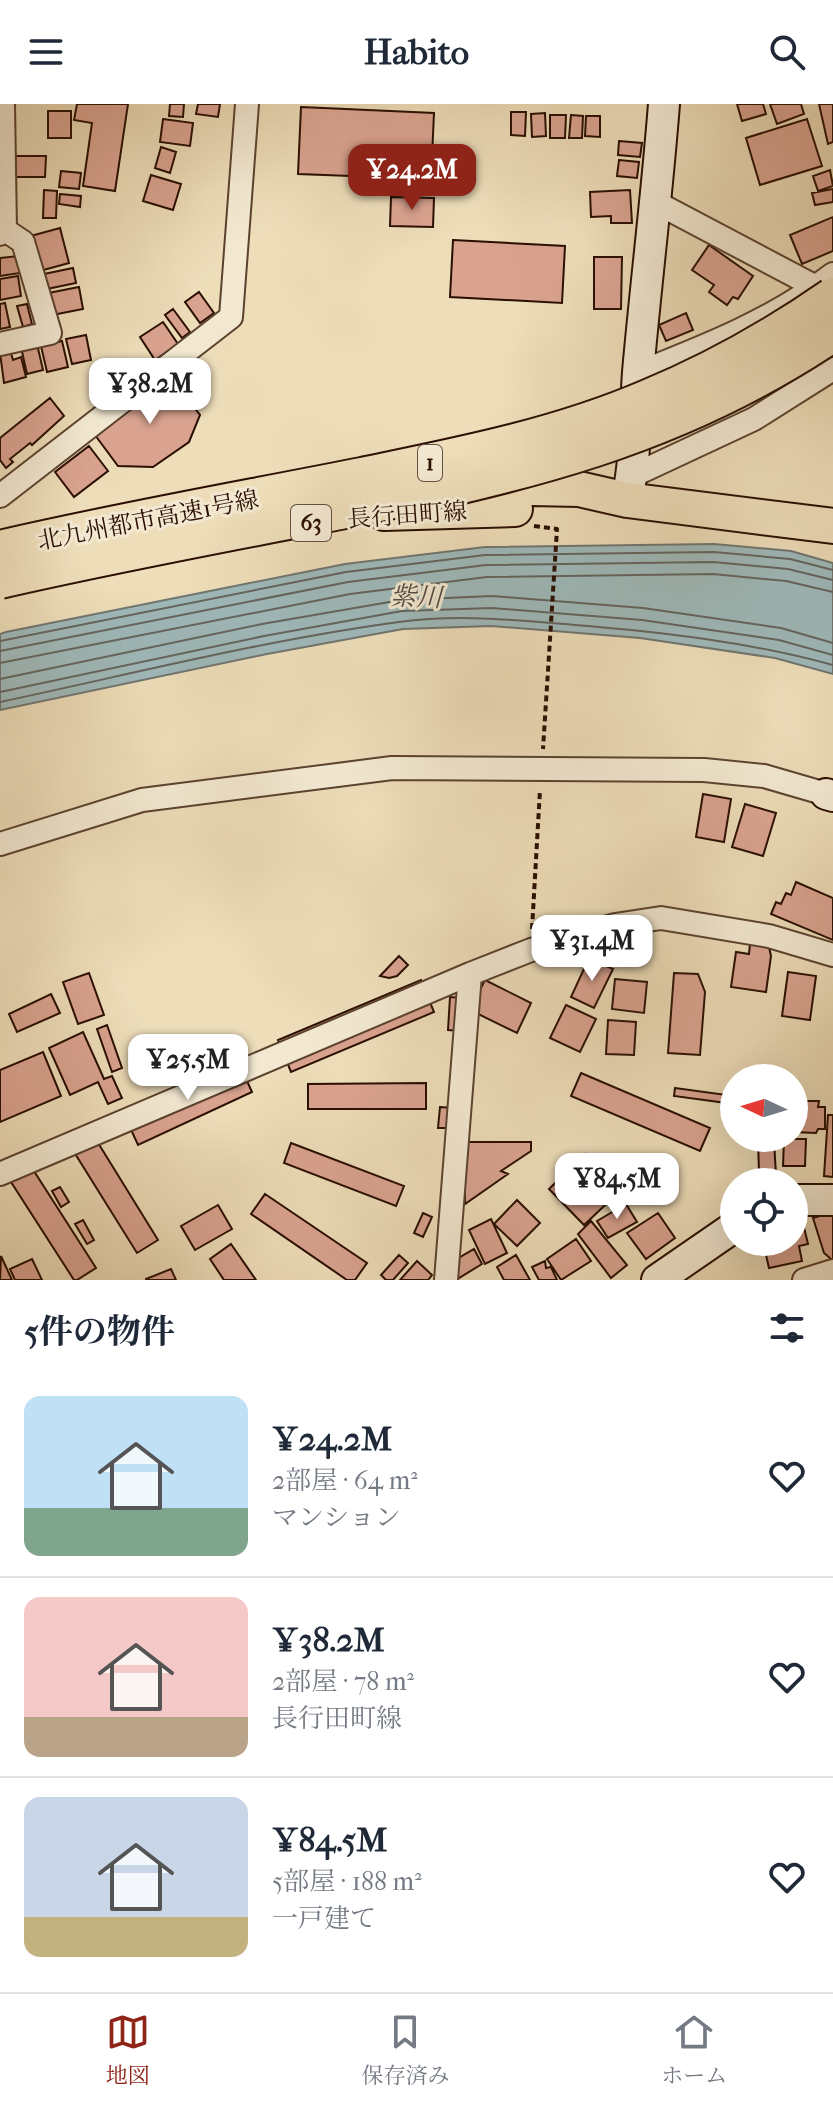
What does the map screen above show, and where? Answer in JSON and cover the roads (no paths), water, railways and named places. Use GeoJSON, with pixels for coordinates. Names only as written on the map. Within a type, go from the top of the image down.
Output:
{"type":"FeatureCollection","features":[{"type":"Feature","properties":{"kind":"highway","name":"北九州都市高速1号線"},"geometry":{"type":"LineString","coordinates":[[0,549],[447,460],[577,425],[647,400],[718,368],[782,332],[827,286]]}},
{"type":"Feature","properties":{"kind":"highway","name":"北九州都市高速1号線"},"geometry":{"type":"LineString","coordinates":[[0,580],[447,488],[583,453],[657,427],[728,395],[833,332]]}},
{"type":"Feature","properties":{"kind":"main road","name":"長行田町線"},"geometry":{"type":"LineString","coordinates":[[0,549],[113,522],[411,486],[629,488],[833,526]]}},
{"type":"Feature","properties":{"kind":"main road","name":"長行田町線"},"geometry":{"type":"LineString","coordinates":[[0,580],[138,547],[397,511],[578,506],[629,488]]}},
{"type":"Feature","properties":{"kind":"street"},"geometry":{"type":"LineString","coordinates":[[0,344],[50,333],[23,242],[3,232],[3,104]]}},
{"type":"Feature","properties":{"kind":"street"},"geometry":{"type":"LineString","coordinates":[[0,496],[231,317],[247,104]]}},
{"type":"Feature","properties":{"kind":"street"},"geometry":{"type":"LineString","coordinates":[[629,488],[664,104]]}},
{"type":"Feature","properties":{"kind":"street"},"geometry":{"type":"LineString","coordinates":[[657,203],[827,286]]}},
{"type":"Feature","properties":{"kind":"street"},"geometry":{"type":"LineString","coordinates":[[638,373],[729,337],[827,286]]}},
{"type":"Feature","properties":{"kind":"street"},"geometry":{"type":"LineString","coordinates":[[629,488],[754,419],[833,369]]}},
{"type":"Feature","properties":{"kind":"street"},"geometry":{"type":"LineString","coordinates":[[0,844],[142,800],[392,768],[542,759],[764,776],[830,795]]}},
{"type":"Feature","properties":{"kind":"street"},"geometry":{"type":"LineString","coordinates":[[0,1174],[470,974],[531,950],[615,925],[661,918],[769,936],[833,955]]}},
{"type":"Feature","properties":{"kind":"street"},"geometry":{"type":"LineString","coordinates":[[446,1280],[470,974]]}},
{"type":"Feature","properties":{"kind":"street"},"geometry":{"type":"LineString","coordinates":[[808,1200],[833,1200]]}},
{"type":"Feature","properties":{"kind":"street"},"geometry":{"type":"LineString","coordinates":[[657,1280],[720,1237]]}},
{"type":"Feature","properties":{"kind":"street"},"geometry":{"type":"LineString","coordinates":[[804,1280],[833,1271]]}},
{"type":"Feature","properties":{"kind":"water","name":"紫川"},"geometry":{"type":"Polygon","coordinates":[[[714,544],[791,551],[833,563],[833,674],[775,658],[640,638],[491,626],[403,629],[0,710],[0,634],[6,632],[345,564],[485,547],[714,544]]]}}]}
